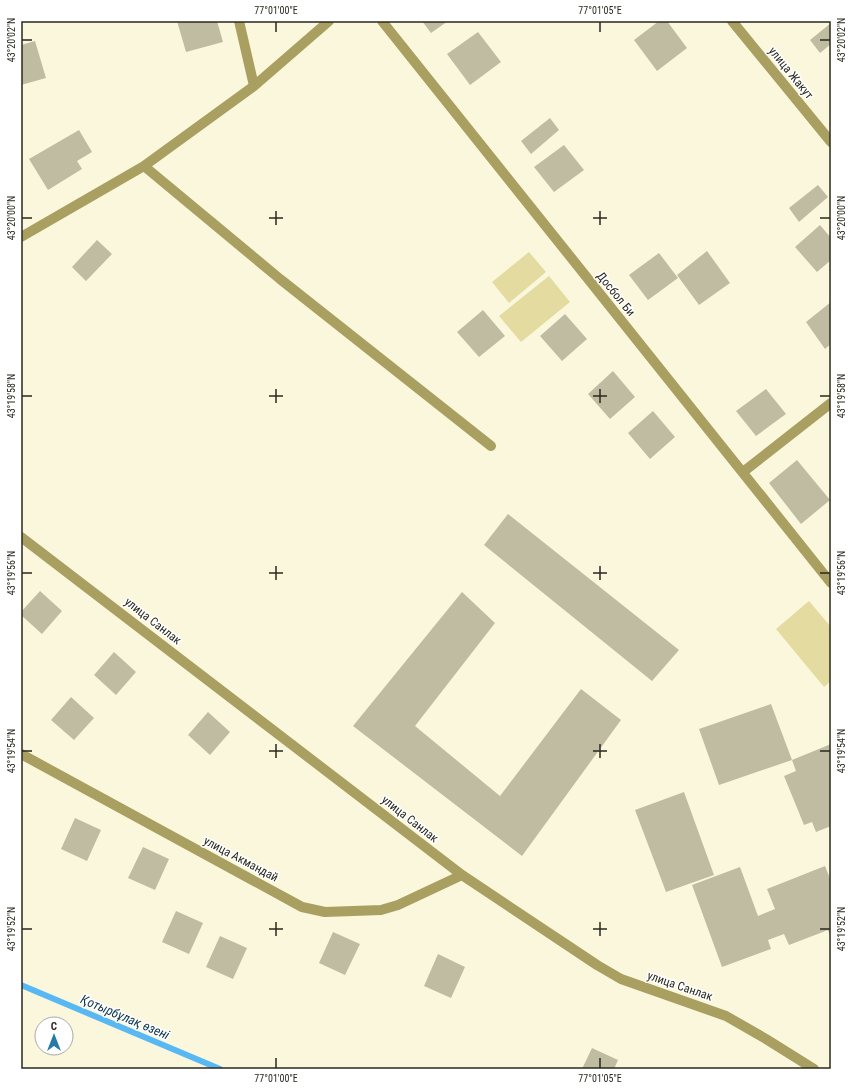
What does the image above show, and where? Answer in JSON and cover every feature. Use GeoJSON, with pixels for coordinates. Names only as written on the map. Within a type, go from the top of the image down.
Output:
{"type":"FeatureCollection","features":[{"type":"Feature","properties":{"kind":"street"},"geometry":{"type":"LineString","coordinates":[[239,21],[254,86]]}},
{"type":"Feature","properties":{"kind":"street"},"geometry":{"type":"LineString","coordinates":[[21,237],[144,166],[254,86],[329,21]]}},
{"type":"Feature","properties":{"kind":"street","name":"Досбол Би"},"geometry":{"type":"LineString","coordinates":[[382,21],[831,583]]}},
{"type":"Feature","properties":{"kind":"street","name":"улица Жакут"},"geometry":{"type":"LineString","coordinates":[[732,21],[831,142]]}},
{"type":"Feature","properties":{"kind":"street"},"geometry":{"type":"LineString","coordinates":[[144,166],[280,279],[491,446]]}},
{"type":"Feature","properties":{"kind":"street"},"geometry":{"type":"LineString","coordinates":[[742,472],[831,403]]}},
{"type":"Feature","properties":{"kind":"street","name":"улица Санлак"},"geometry":{"type":"LineString","coordinates":[[21,536],[462,875],[620,979],[726,1016],[814,1069]]}},
{"type":"Feature","properties":{"kind":"street","name":"улица Акмандай"},"geometry":{"type":"LineString","coordinates":[[21,754],[302,907],[325,912],[381,910],[398,904],[462,875]]}},
{"type":"Feature","properties":{"kind":"shaded area"},"geometry":{"type":"Polygon","coordinates":[[[529,252],[546,272],[509,303],[492,282],[529,252]]]}},
{"type":"Feature","properties":{"kind":"shaded area"},"geometry":{"type":"Polygon","coordinates":[[[549,276],[570,302],[521,342],[499,316],[549,276]]]}},
{"type":"Feature","properties":{"kind":"shaded area"},"geometry":{"type":"Polygon","coordinates":[[[809,601],[831,627],[831,681],[824,687],[776,629],[809,601]]]}},
{"type":"Feature","properties":{"kind":"building"},"geometry":{"type":"Polygon","coordinates":[[[177,21],[217,21],[223,42],[186,52],[177,21]]]}},
{"type":"Feature","properties":{"kind":"building"},"geometry":{"type":"Polygon","coordinates":[[[422,21],[448,21],[431,33],[422,21]]]}},
{"type":"Feature","properties":{"kind":"building"},"geometry":{"type":"Polygon","coordinates":[[[659,21],[667,21],[687,48],[657,71],[634,40],[659,21]]]}},
{"type":"Feature","properties":{"kind":"building"},"geometry":{"type":"Polygon","coordinates":[[[831,23],[831,44],[820,53],[810,40],[831,23]]]}},
{"type":"Feature","properties":{"kind":"building"},"geometry":{"type":"Polygon","coordinates":[[[478,32],[501,62],[470,85],[447,54],[478,32]]]}},
{"type":"Feature","properties":{"kind":"building"},"geometry":{"type":"Polygon","coordinates":[[[35,41],[46,78],[21,85],[21,45],[35,41]]]}},
{"type":"Feature","properties":{"kind":"building"},"geometry":{"type":"Polygon","coordinates":[[[550,118],[559,130],[531,154],[521,141],[550,118]]]}},
{"type":"Feature","properties":{"kind":"building"},"geometry":{"type":"Polygon","coordinates":[[[79,130],[92,152],[77,161],[82,169],[48,190],[29,159],[79,130]]]}},
{"type":"Feature","properties":{"kind":"building"},"geometry":{"type":"Polygon","coordinates":[[[564,145],[584,170],[554,192],[534,167],[564,145]]]}},
{"type":"Feature","properties":{"kind":"building"},"geometry":{"type":"Polygon","coordinates":[[[818,185],[828,197],[799,222],[789,208],[818,185]]]}},
{"type":"Feature","properties":{"kind":"building"},"geometry":{"type":"Polygon","coordinates":[[[820,225],[831,238],[831,260],[817,272],[795,247],[820,225]]]}},
{"type":"Feature","properties":{"kind":"building"},"geometry":{"type":"Polygon","coordinates":[[[97,240],[112,254],[86,281],[72,267],[97,240]]]}},
{"type":"Feature","properties":{"kind":"building"},"geometry":{"type":"Polygon","coordinates":[[[707,251],[730,283],[699,305],[677,275],[707,251]]]}},
{"type":"Feature","properties":{"kind":"building"},"geometry":{"type":"Polygon","coordinates":[[[659,253],[678,278],[648,300],[629,275],[659,253]]]}},
{"type":"Feature","properties":{"kind":"building"},"geometry":{"type":"Polygon","coordinates":[[[831,302],[831,344],[825,349],[806,322],[831,302]]]}},
{"type":"Feature","properties":{"kind":"building"},"geometry":{"type":"Polygon","coordinates":[[[483,310],[505,336],[479,357],[457,332],[483,310]]]}},
{"type":"Feature","properties":{"kind":"building"},"geometry":{"type":"Polygon","coordinates":[[[565,314],[587,339],[562,361],[540,336],[565,314]]]}},
{"type":"Feature","properties":{"kind":"building"},"geometry":{"type":"Polygon","coordinates":[[[613,371],[635,397],[610,419],[588,394],[613,371]]]}},
{"type":"Feature","properties":{"kind":"building"},"geometry":{"type":"Polygon","coordinates":[[[766,389],[786,414],[756,436],[736,411],[766,389]]]}},
{"type":"Feature","properties":{"kind":"building"},"geometry":{"type":"Polygon","coordinates":[[[653,411],[675,437],[650,459],[628,433],[653,411]]]}},
{"type":"Feature","properties":{"kind":"building"},"geometry":{"type":"Polygon","coordinates":[[[797,460],[830,500],[801,524],[769,483],[797,460]]]}},
{"type":"Feature","properties":{"kind":"building"},"geometry":{"type":"Polygon","coordinates":[[[508,514],[679,650],[652,681],[484,545],[508,514]]]}},
{"type":"Feature","properties":{"kind":"building"},"geometry":{"type":"Polygon","coordinates":[[[40,591],[62,611],[42,634],[21,615],[21,612],[40,591]]]}},
{"type":"Feature","properties":{"kind":"building"},"geometry":{"type":"Polygon","coordinates":[[[462,592],[495,623],[415,726],[500,796],[581,689],[621,720],[522,856],[353,726],[462,592]]]}},
{"type":"Feature","properties":{"kind":"building"},"geometry":{"type":"Polygon","coordinates":[[[114,652],[136,672],[116,695],[94,675],[114,652]]]}},
{"type":"Feature","properties":{"kind":"building"},"geometry":{"type":"Polygon","coordinates":[[[71,697],[94,718],[74,740],[51,720],[71,697]]]}},
{"type":"Feature","properties":{"kind":"building"},"geometry":{"type":"Polygon","coordinates":[[[771,704],[792,760],[719,785],[699,729],[771,704]]]}},
{"type":"Feature","properties":{"kind":"building"},"geometry":{"type":"Polygon","coordinates":[[[208,712],[230,732],[210,755],[188,735],[208,712]]]}},
{"type":"Feature","properties":{"kind":"building"},"geometry":{"type":"Polygon","coordinates":[[[831,744],[831,826],[816,832],[812,822],[804,825],[784,776],[796,771],[792,760],[831,744]]]}},
{"type":"Feature","properties":{"kind":"building"},"geometry":{"type":"Polygon","coordinates":[[[684,792],[714,875],[666,892],[635,810],[684,792]]]}},
{"type":"Feature","properties":{"kind":"building"},"geometry":{"type":"Polygon","coordinates":[[[75,818],[101,830],[87,861],[61,849],[75,818]]]}},
{"type":"Feature","properties":{"kind":"building"},"geometry":{"type":"Polygon","coordinates":[[[143,847],[169,859],[155,890],[128,878],[143,847]]]}},
{"type":"Feature","properties":{"kind":"building"},"geometry":{"type":"Polygon","coordinates":[[[825,866],[831,881],[831,938],[828,930],[789,945],[784,934],[768,940],[771,949],[722,967],[692,885],[740,867],[758,916],[775,909],[767,889],[825,866]]]}},
{"type":"Feature","properties":{"kind":"building"},"geometry":{"type":"Polygon","coordinates":[[[176,911],[203,923],[189,954],[162,942],[176,911]]]}},
{"type":"Feature","properties":{"kind":"building"},"geometry":{"type":"Polygon","coordinates":[[[333,932],[360,944],[345,975],[319,963],[333,932]]]}},
{"type":"Feature","properties":{"kind":"building"},"geometry":{"type":"Polygon","coordinates":[[[220,936],[247,948],[233,979],[206,967],[220,936]]]}},
{"type":"Feature","properties":{"kind":"building"},"geometry":{"type":"Polygon","coordinates":[[[438,954],[465,967],[451,998],[424,986],[438,954]]]}},
{"type":"Feature","properties":{"kind":"building"},"geometry":{"type":"Polygon","coordinates":[[[592,1048],[618,1060],[614,1069],[582,1069],[592,1048]]]}},
{"type":"Feature","properties":{"kind":"waterway","name":"Қотырбұлақ өзені"},"geometry":{"type":"LineString","coordinates":[[21,985],[220,1069]]}}]}
